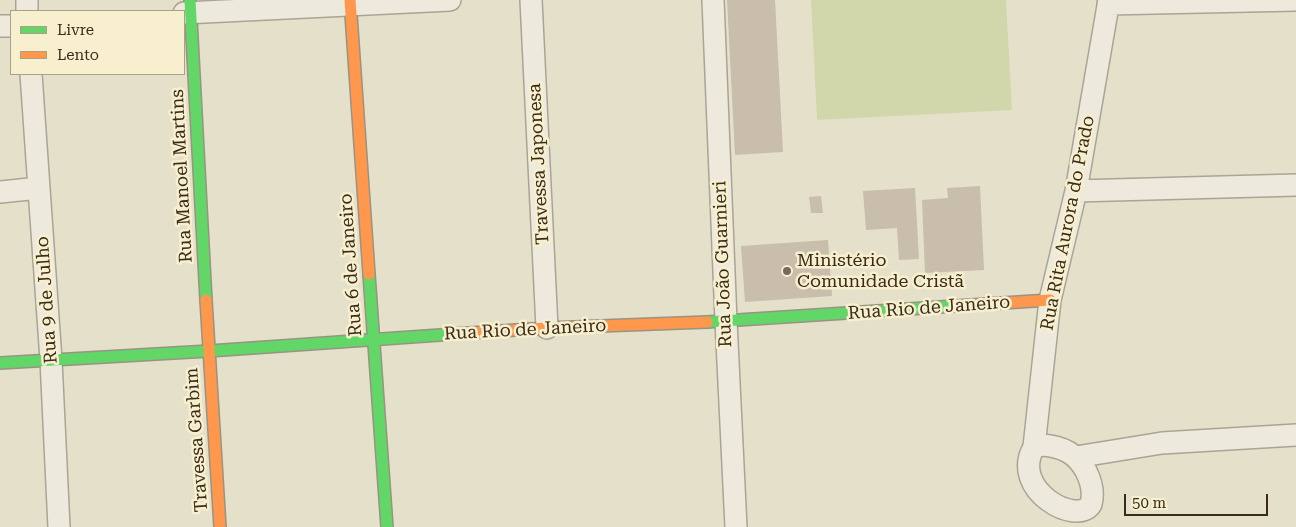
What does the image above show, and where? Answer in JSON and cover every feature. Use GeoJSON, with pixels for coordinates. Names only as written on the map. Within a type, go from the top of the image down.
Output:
{"type":"FeatureCollection","features":[{"type":"Feature","properties":{"kind":"street"},"geometry":{"type":"LineString","coordinates":[[188,8],[450,0]]}},
{"type":"Feature","properties":{"kind":"street","name":"Travessa Japonesa"},"geometry":{"type":"LineString","coordinates":[[531,0],[547,328]]}},
{"type":"Feature","properties":{"kind":"street","name":"Rua João Guarnieri"},"geometry":{"type":"LineString","coordinates":[[713,0],[736,527]]}},
{"type":"Feature","properties":{"kind":"street"},"geometry":{"type":"LineString","coordinates":[[1108,2],[1296,0]]}},
{"type":"Feature","properties":{"kind":"street","name":"Rua 6 de Janeiro"},"geometry":{"type":"LineString","coordinates":[[350,2],[387,527]]}},
{"type":"Feature","properties":{"kind":"street","name":"Rua Rita Aurora do Prado"},"geometry":{"type":"LineString","coordinates":[[1034,447],[1050,300],[1076,190],[1108,2]]}},
{"type":"Feature","properties":{"kind":"street","name":"Rua Manoel Martins"},"geometry":{"type":"LineString","coordinates":[[188,8],[209,351]]}},
{"type":"Feature","properties":{"kind":"street","name":"Rua 9 de Julho"},"geometry":{"type":"LineString","coordinates":[[31,75],[51,360],[59,527]]}},
{"type":"Feature","properties":{"kind":"street"},"geometry":{"type":"LineString","coordinates":[[1076,190],[1296,185]]}},
{"type":"Feature","properties":{"kind":"street"},"geometry":{"type":"LineString","coordinates":[[0,192],[39,188]]}},
{"type":"Feature","properties":{"kind":"street","name":"Rua Rio de Janeiro"},"geometry":{"type":"LineString","coordinates":[[0,363],[547,328],[726,321],[1050,300]]}},
{"type":"Feature","properties":{"kind":"street","name":"Travessa Garbim"},"geometry":{"type":"LineString","coordinates":[[209,351],[220,527]]}},
{"type":"Feature","properties":{"kind":"street"},"geometry":{"type":"LineString","coordinates":[[1076,457],[1162,442],[1296,435]]}},
{"type":"Feature","properties":{"kind":"street"},"geometry":{"type":"LineString","coordinates":[[1043,445],[1053,446],[1063,449],[1076,457],[1088,476],[1092,491],[1090,519],[1081,517],[1071,518],[1054,511],[1043,501],[1031,484],[1028,466],[1029,456],[1034,447],[1043,445]]}},
{"type":"Feature","properties":{"kind":"green space"},"geometry":{"type":"Polygon","coordinates":[[[811,0],[1006,0],[1012,110],[817,120],[811,0]]]}},
{"type":"Feature","properties":{"kind":"building"},"geometry":{"type":"Polygon","coordinates":[[[727,0],[775,0],[783,152],[735,155],[727,0]]]}},
{"type":"Feature","properties":{"kind":"building"},"geometry":{"type":"Polygon","coordinates":[[[980,186],[984,270],[925,273],[922,200],[948,198],[947,188],[980,186]]]}},
{"type":"Feature","properties":{"kind":"building"},"geometry":{"type":"Polygon","coordinates":[[[915,188],[919,259],[899,260],[897,228],[866,230],[863,191],[915,188]]]}},
{"type":"Feature","properties":{"kind":"building"},"geometry":{"type":"Polygon","coordinates":[[[821,196],[823,213],[811,213],[809,197],[821,196]]]}},
{"type":"Feature","properties":{"kind":"building","name":"Ministério Comunidade Cristã"},"geometry":{"type":"Polygon","coordinates":[[[828,240],[832,296],[745,302],[741,246],[828,240]]]}},
{"type":"Feature","properties":{"kind":"traffic: fast"},"geometry":{"type":"LineString","coordinates":[[190,0],[206,300]]}},
{"type":"Feature","properties":{"kind":"traffic: fast"},"geometry":{"type":"LineString","coordinates":[[369,274],[387,527]]}},
{"type":"Feature","properties":{"kind":"traffic: fast"},"geometry":{"type":"LineString","coordinates":[[707,322],[955,306]]}},
{"type":"Feature","properties":{"kind":"traffic: fast"},"geometry":{"type":"LineString","coordinates":[[0,363],[469,333]]}},
{"type":"Feature","properties":{"kind":"traffic: slow"},"geometry":{"type":"LineString","coordinates":[[350,0],[369,274]]}},
{"type":"Feature","properties":{"kind":"traffic: slow"},"geometry":{"type":"LineString","coordinates":[[206,300],[220,527]]}},
{"type":"Feature","properties":{"kind":"traffic: slow"},"geometry":{"type":"LineString","coordinates":[[955,306],[1050,300]]}},
{"type":"Feature","properties":{"kind":"traffic: slow"},"geometry":{"type":"LineString","coordinates":[[469,333],[707,322]]}},
{"type":"Feature","properties":{"kind":"place","name":"Ministério Comunidade Cristã"},"geometry":{"type":"Point","coordinates":[787,271]}}]}
